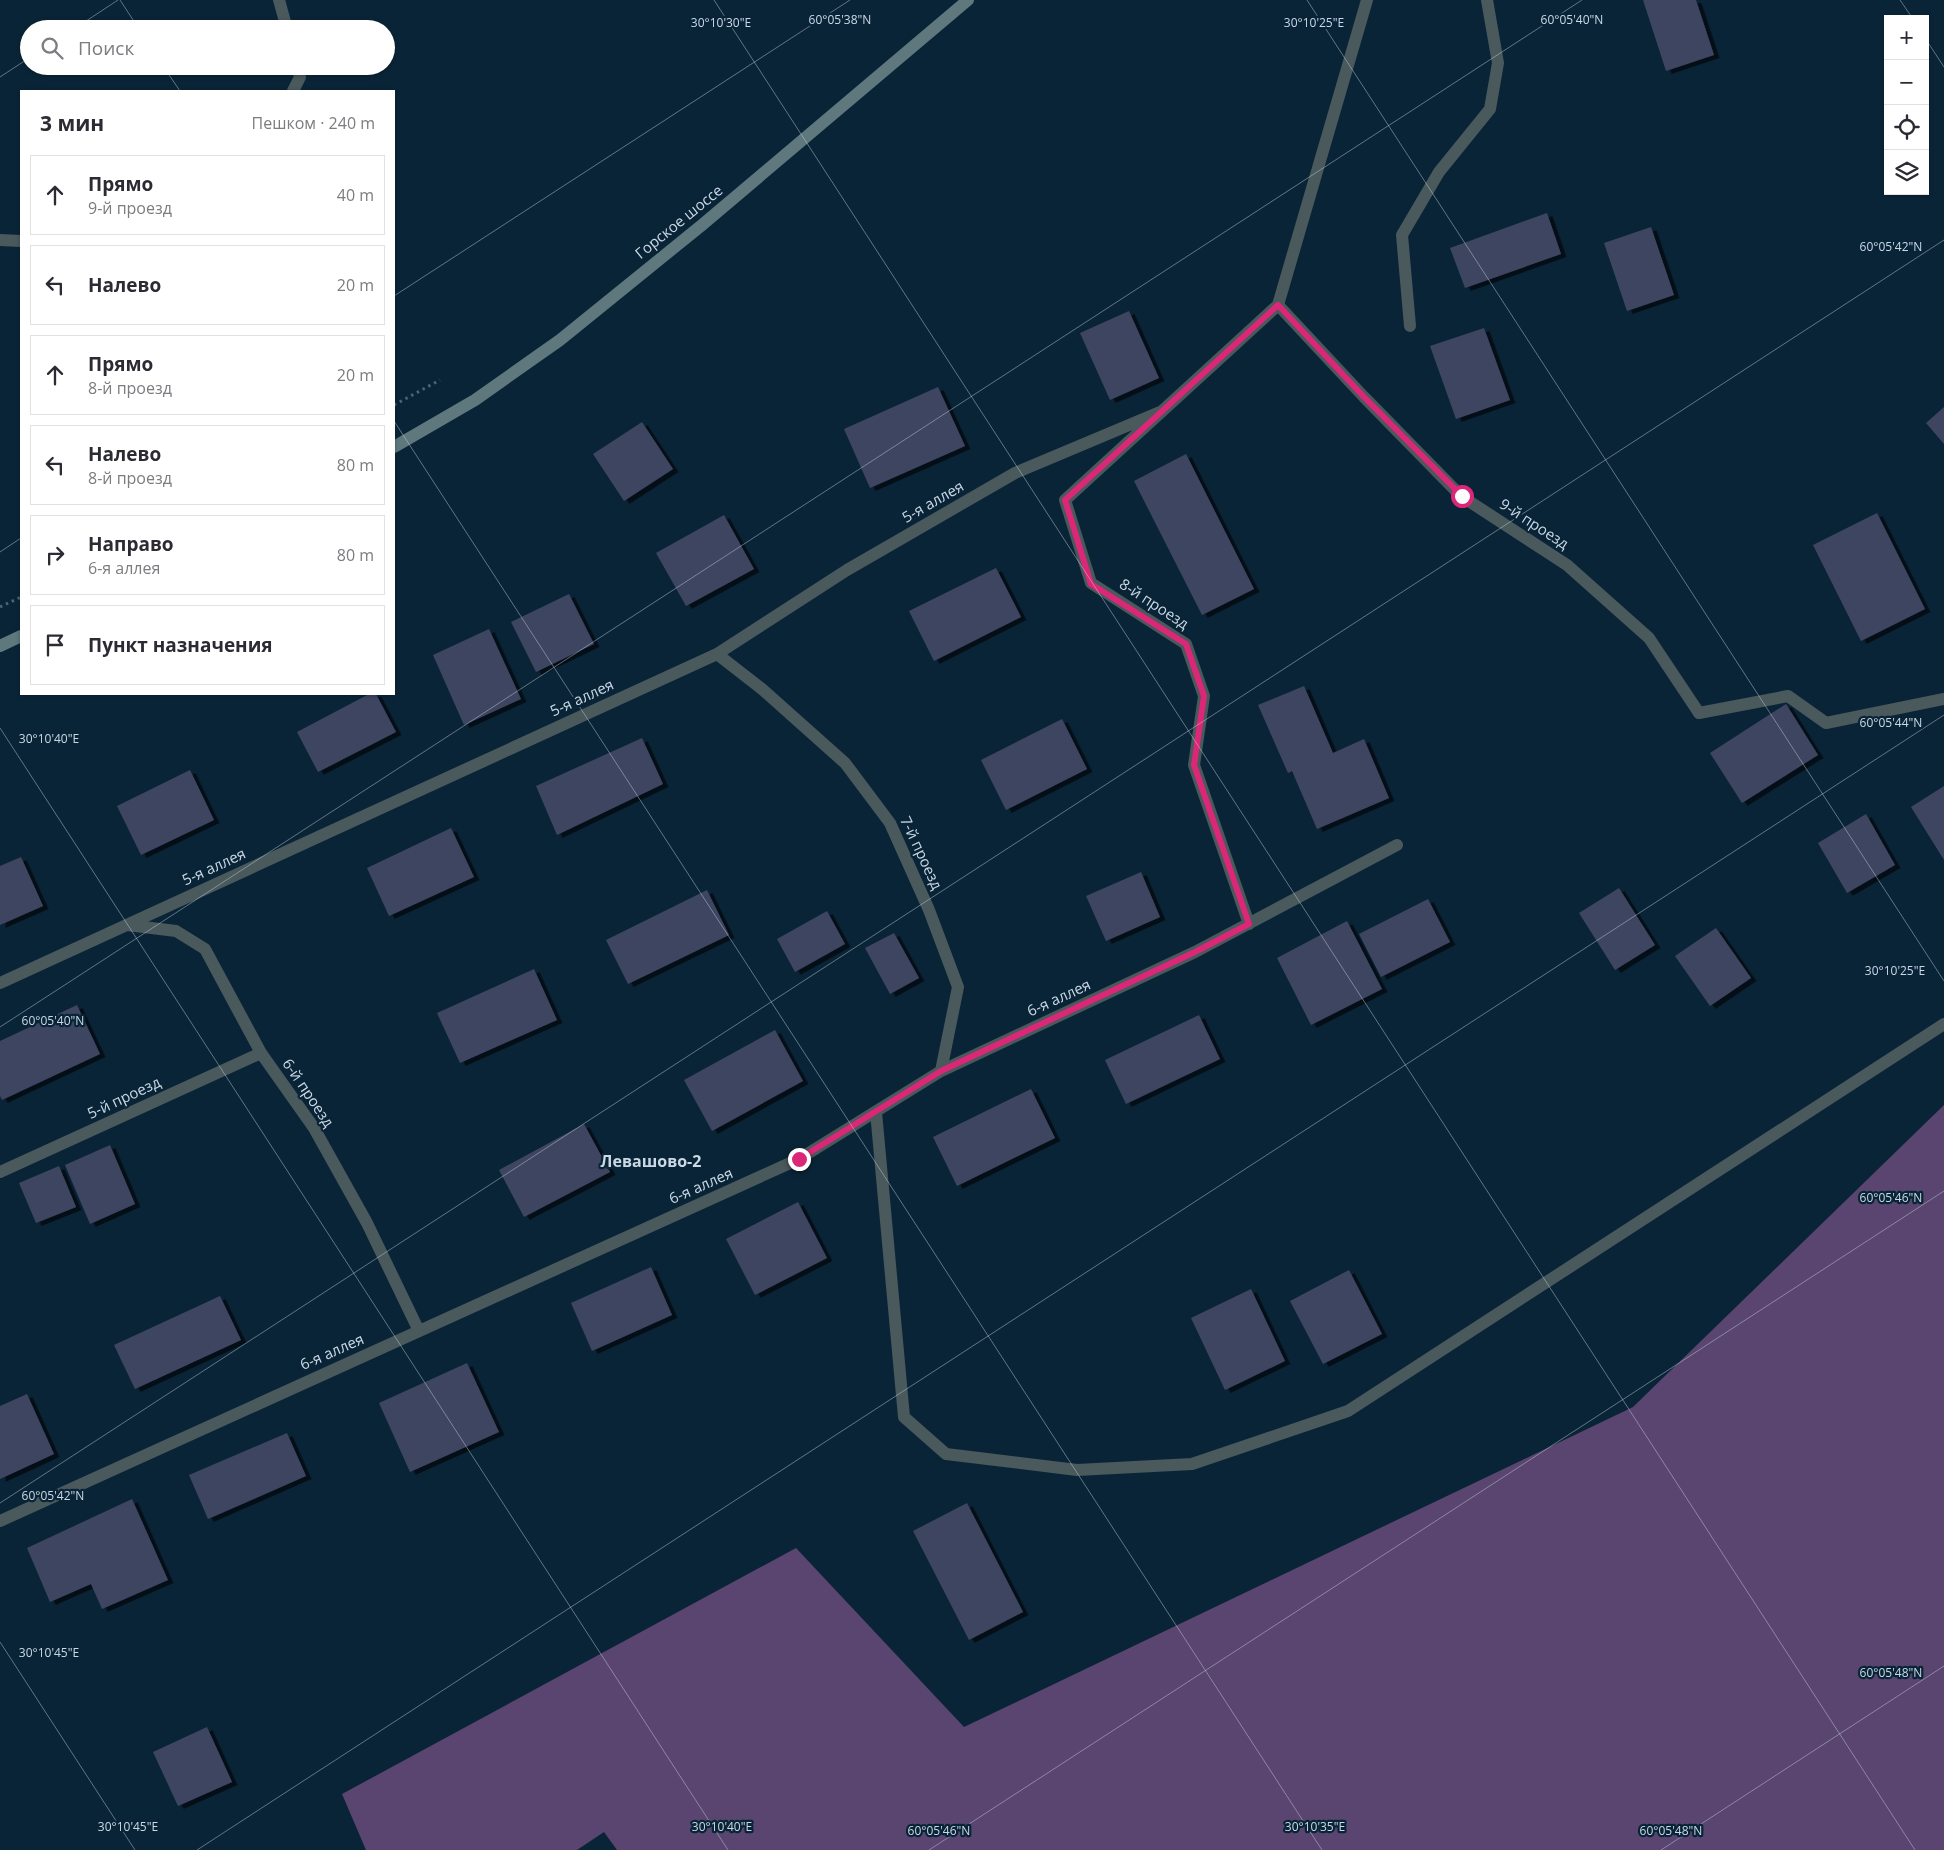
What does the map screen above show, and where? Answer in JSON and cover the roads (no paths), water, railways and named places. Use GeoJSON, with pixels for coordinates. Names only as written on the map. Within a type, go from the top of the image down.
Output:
{"type":"FeatureCollection","features":[{"type":"Feature","properties":{"kind":"main road","name":"Горское шоссе"},"geometry":{"type":"LineString","coordinates":[[395,446],[475,400],[560,340],[702,225],[968,0]]}},
{"type":"Feature","properties":{"kind":"main road"},"geometry":{"type":"LineString","coordinates":[[0,646],[20,636]]}},
{"type":"Feature","properties":{"kind":"street"},"geometry":{"type":"LineString","coordinates":[[279,0],[285,20]]}},
{"type":"Feature","properties":{"kind":"street"},"geometry":{"type":"LineString","coordinates":[[1160,412],[1278,305],[1367,0]]}},
{"type":"Feature","properties":{"kind":"street"},"geometry":{"type":"LineString","coordinates":[[1410,326],[1402,235],[1439,172],[1490,109],[1498,63],[1487,0]]}},
{"type":"Feature","properties":{"kind":"street"},"geometry":{"type":"LineString","coordinates":[[294,90],[299,75]]}},
{"type":"Feature","properties":{"kind":"street"},"geometry":{"type":"LineString","coordinates":[[0,240],[20,241]]}},
{"type":"Feature","properties":{"kind":"street","name":"9-й проезд"},"geometry":{"type":"LineString","coordinates":[[1278,305],[1364,397],[1462,496],[1567,565],[1650,638],[1699,714],[1788,696],[1826,723],[1944,699]]}},
{"type":"Feature","properties":{"kind":"street","name":"5-я аллея"},"geometry":{"type":"LineString","coordinates":[[0,983],[717,654],[847,570],[1015,473],[1160,412]]}},
{"type":"Feature","properties":{"kind":"street","name":"8-й проезд"},"geometry":{"type":"LineString","coordinates":[[1160,412],[1065,500],[1091,584],[1186,644],[1204,696],[1194,765],[1249,924]]}},
{"type":"Feature","properties":{"kind":"street","name":"7-й проезд"},"geometry":{"type":"LineString","coordinates":[[717,654],[762,689],[845,763],[890,823],[929,910],[958,987],[941,1071]]}},
{"type":"Feature","properties":{"kind":"street","name":"6-я аллея"},"geometry":{"type":"LineString","coordinates":[[0,1521],[799,1159],[941,1071],[1195,952],[1397,845]]}},
{"type":"Feature","properties":{"kind":"street","name":"6-й проезд"},"geometry":{"type":"LineString","coordinates":[[127,925],[176,931],[205,949],[261,1053],[314,1128],[367,1224],[419,1331]]}},
{"type":"Feature","properties":{"kind":"street"},"geometry":{"type":"LineString","coordinates":[[876,1112],[904,1417],[946,1454],[1077,1470],[1192,1464],[1348,1411],[1944,1024]]}},
{"type":"Feature","properties":{"kind":"street","name":"5-й проезд"},"geometry":{"type":"LineString","coordinates":[[0,1172],[261,1053]]}},
{"type":"Feature","properties":{"kind":"district","name":"Левашово-2"},"geometry":{"type":"Point","coordinates":[651,1161]}}]}
